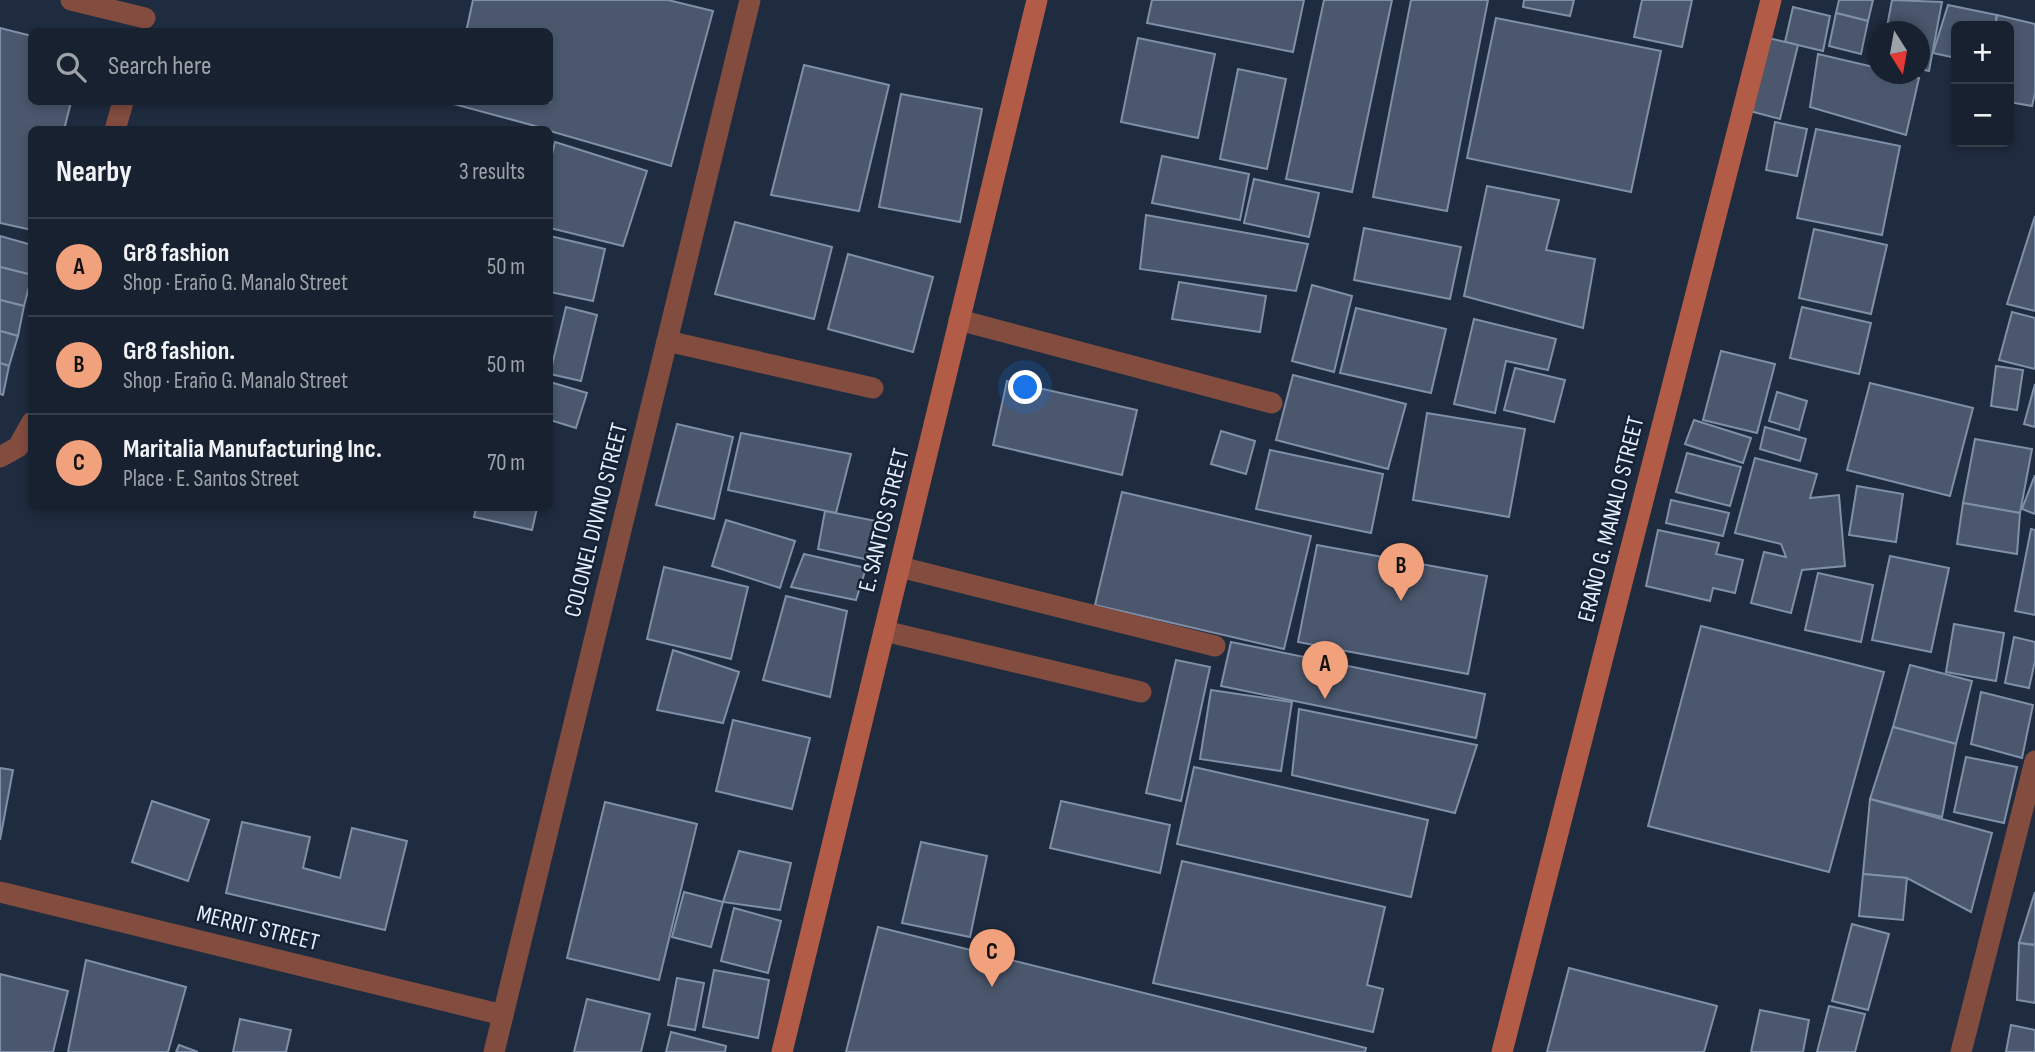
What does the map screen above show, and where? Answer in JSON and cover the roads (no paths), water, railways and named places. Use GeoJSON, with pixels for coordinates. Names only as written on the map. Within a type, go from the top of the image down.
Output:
{"type":"FeatureCollection","features":[{"type":"Feature","properties":{"kind":"street"},"geometry":{"type":"LineString","coordinates":[[71,0],[145,17]]}},
{"type":"Feature","properties":{"kind":"street","name":"COLONEL DIVINO STREET"},"geometry":{"type":"LineString","coordinates":[[494,1052],[750,0]]}},
{"type":"Feature","properties":{"kind":"street","name":"E. SANTOS STREET"},"geometry":{"type":"LineString","coordinates":[[782,1052],[1037,0]]}},
{"type":"Feature","properties":{"kind":"street","name":"ERAÑO G. MANALO STREET"},"geometry":{"type":"LineString","coordinates":[[1502,1052],[1771,0]]}},
{"type":"Feature","properties":{"kind":"street"},"geometry":{"type":"LineString","coordinates":[[117,126],[122,105]]}},
{"type":"Feature","properties":{"kind":"street"},"geometry":{"type":"LineString","coordinates":[[959,320],[1272,403]]}},
{"type":"Feature","properties":{"kind":"street"},"geometry":{"type":"LineString","coordinates":[[667,341],[873,388]]}},
{"type":"Feature","properties":{"kind":"street"},"geometry":{"type":"LineString","coordinates":[[9,452],[28,427]]}},
{"type":"Feature","properties":{"kind":"street"},"geometry":{"type":"LineString","coordinates":[[900,567],[1215,646]]}},
{"type":"Feature","properties":{"kind":"street"},"geometry":{"type":"LineString","coordinates":[[884,631],[1141,691]]}},
{"type":"Feature","properties":{"kind":"street"},"geometry":{"type":"LineString","coordinates":[[1961,1052],[2035,761]]}},
{"type":"Feature","properties":{"kind":"street","name":"MERRIT STREET"},"geometry":{"type":"LineString","coordinates":[[0,892],[503,1015]]}},
{"type":"Feature","properties":{"kind":"place","name":"Gr8 fashion."},"geometry":{"type":"Point","coordinates":[1401,601]}},
{"type":"Feature","properties":{"kind":"place","name":"Gr8 fashion"},"geometry":{"type":"Point","coordinates":[1325,699]}},
{"type":"Feature","properties":{"kind":"place","name":"Maritalia Manufacturing Inc."},"geometry":{"type":"Point","coordinates":[992,987]}}]}
